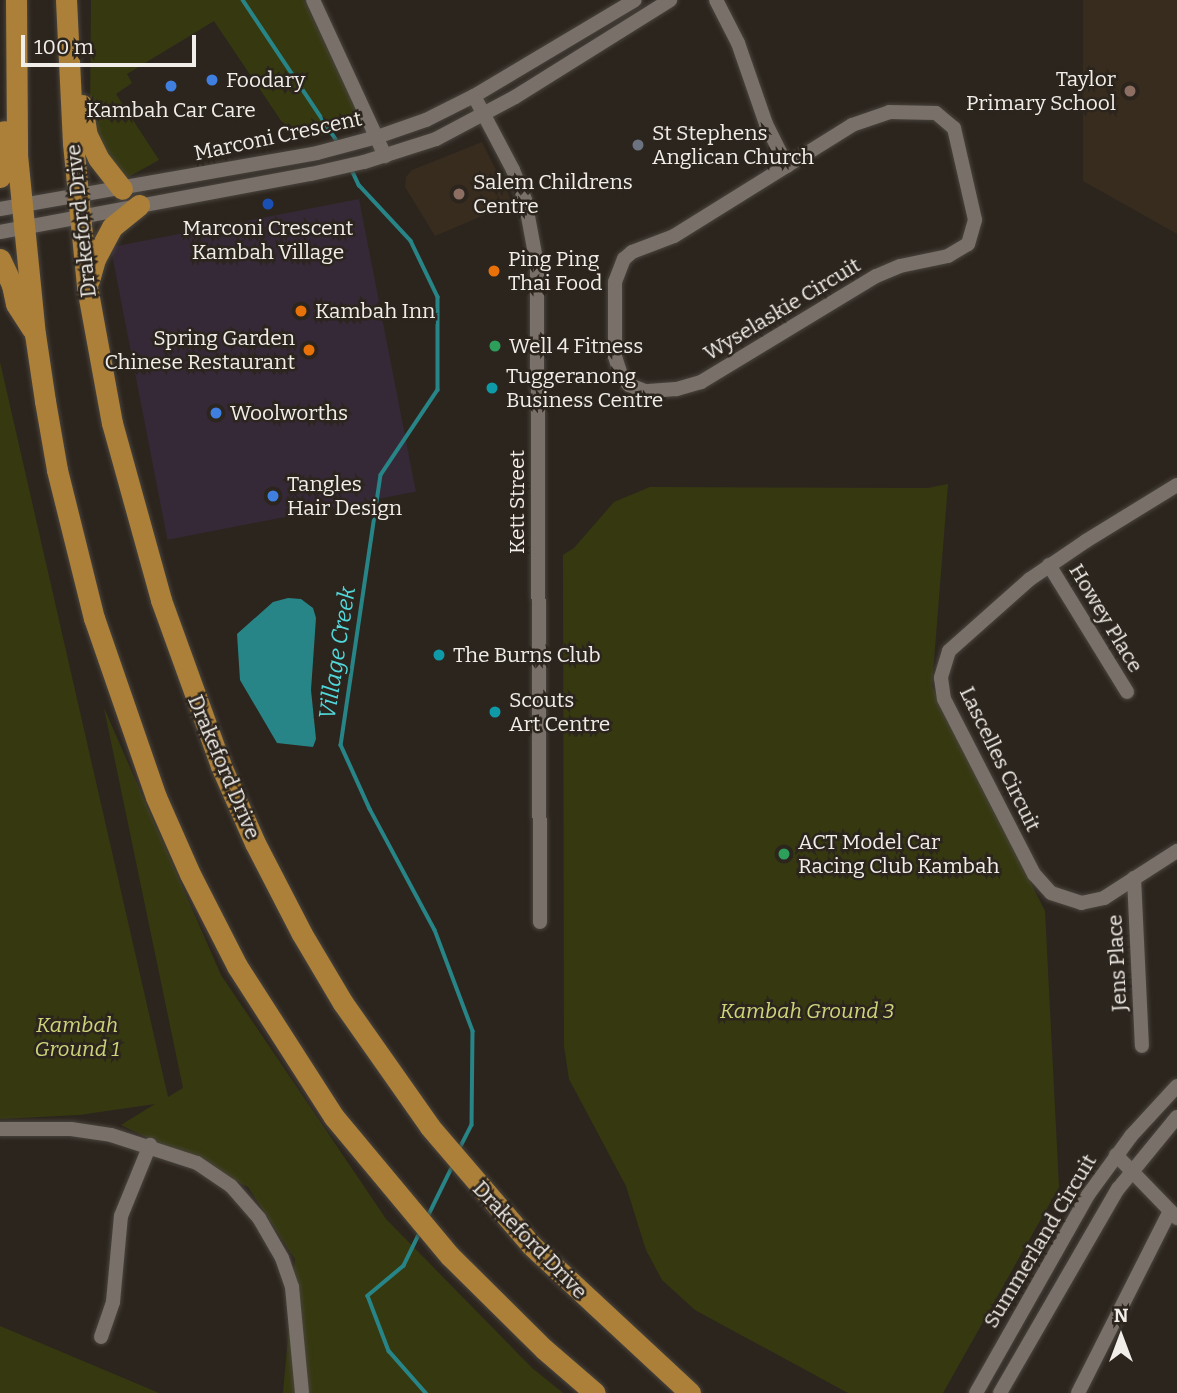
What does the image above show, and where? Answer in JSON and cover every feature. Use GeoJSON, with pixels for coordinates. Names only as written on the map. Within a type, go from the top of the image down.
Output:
{"type":"FeatureCollection","features":[{"type":"Feature","properties":{"kind":"highway"},"geometry":{"type":"LineString","coordinates":[[16,0],[15,99],[22,205],[34,334],[57,470],[93,614],[156,797],[190,874],[237,967],[334,1117],[405,1206],[450,1256],[544,1349],[595,1393]]}},
{"type":"Feature","properties":{"kind":"highway","name":"Drakeford Drive"},"geometry":{"type":"LineString","coordinates":[[66,0],[68,71],[87,287],[113,423],[159,596],[221,766],[267,865],[343,1003],[430,1127],[531,1245],[597,1310],[690,1393]]}},
{"type":"Feature","properties":{"kind":"highway"},"geometry":{"type":"LineString","coordinates":[[68,71],[82,106],[87,135],[98,158],[122,188]]}},
{"type":"Feature","properties":{"kind":"highway"},"geometry":{"type":"LineString","coordinates":[[0,177],[4,129],[15,99]]}},
{"type":"Feature","properties":{"kind":"highway"},"geometry":{"type":"LineString","coordinates":[[87,287],[95,259],[113,227],[139,205]]}},
{"type":"Feature","properties":{"kind":"highway"},"geometry":{"type":"LineString","coordinates":[[0,259],[12,285],[16,304],[34,334]]}},
{"type":"Feature","properties":{"kind":"street"},"geometry":{"type":"LineString","coordinates":[[313,0],[385,156]]}},
{"type":"Feature","properties":{"kind":"street","name":"Marconi Crescent"},"geometry":{"type":"LineString","coordinates":[[79,206],[122,188],[342,148],[426,120],[474,96],[635,0]]}},
{"type":"Feature","properties":{"kind":"street","name":"Marconi Crescent"},"geometry":{"type":"LineString","coordinates":[[0,209],[22,205],[139,205],[351,165],[385,156],[436,139],[484,115],[670,0]]}},
{"type":"Feature","properties":{"kind":"street"},"geometry":{"type":"LineString","coordinates":[[716,0],[738,43],[766,124],[787,166]]}},
{"type":"Feature","properties":{"kind":"street","name":"Kett Street"},"geometry":{"type":"LineString","coordinates":[[474,96],[513,170],[525,200],[537,265],[540,922]]}},
{"type":"Feature","properties":{"kind":"street","name":"Wyselaskie Circuit"},"geometry":{"type":"LineString","coordinates":[[889,112],[936,113],[954,128],[960,140],[975,220],[973,236],[960,251],[948,256],[900,266],[876,276],[701,382],[676,389],[645,391],[629,385],[618,369],[615,356],[615,282],[624,259],[632,252],[674,236],[787,166],[870,117],[889,112]]}},
{"type":"Feature","properties":{"kind":"street"},"geometry":{"type":"LineString","coordinates":[[0,232],[24,227],[79,206]]}},
{"type":"Feature","properties":{"kind":"street","name":"Lascelles Circuit"},"geometry":{"type":"LineString","coordinates":[[1177,485],[1049,565],[949,651],[941,678],[944,699],[1034,874],[1045,888],[1066,900],[1089,902],[1104,898],[1177,852]]}},
{"type":"Feature","properties":{"kind":"street","name":"Howey Place"},"geometry":{"type":"LineString","coordinates":[[1049,565],[1127,692]]}},
{"type":"Feature","properties":{"kind":"street","name":"Jens Place"},"geometry":{"type":"LineString","coordinates":[[1134,878],[1142,1046]]}},
{"type":"Feature","properties":{"kind":"street","name":"Summerland Circuit"},"geometry":{"type":"LineString","coordinates":[[976,1393],[1075,1217],[1116,1155],[1177,1086]]}},
{"type":"Feature","properties":{"kind":"street","name":"Summerland Circuit"},"geometry":{"type":"LineString","coordinates":[[1000,1393],[1093,1228],[1131,1171],[1177,1117]]}},
{"type":"Feature","properties":{"kind":"street"},"geometry":{"type":"LineString","coordinates":[[0,1129],[71,1129],[150,1146],[197,1163],[220,1178],[250,1207],[273,1240],[292,1287],[302,1393]]}},
{"type":"Feature","properties":{"kind":"street"},"geometry":{"type":"LineString","coordinates":[[101,1337],[113,1302],[121,1216],[150,1146]]}},
{"type":"Feature","properties":{"kind":"street"},"geometry":{"type":"LineString","coordinates":[[1078,1393],[1173,1215],[1116,1155]]}},
{"type":"Feature","properties":{"kind":"shaded area","name":"Taylor Primary School"},"geometry":{"type":"Polygon","coordinates":[[[1083,0],[1177,0],[1177,234],[1083,181],[1083,0]]]}},
{"type":"Feature","properties":{"kind":"shaded area","name":"Salem Childrens Centre"},"geometry":{"type":"Polygon","coordinates":[[[482,142],[513,203],[435,236],[405,187],[406,177],[412,170],[482,142]]]}},
{"type":"Feature","properties":{"kind":"shaded area"},"geometry":{"type":"Polygon","coordinates":[[[359,199],[416,492],[168,540],[111,247],[359,199]]]}},
{"type":"Feature","properties":{"kind":"green space"},"geometry":{"type":"Polygon","coordinates":[[[91,0],[304,0],[358,114],[352,123],[325,135],[296,137],[288,131],[214,21],[127,74],[132,83],[116,94],[159,160],[123,180],[113,174],[90,121],[91,0]]]}},
{"type":"Feature","properties":{"kind":"green space","name":"Kambah Ground 1"},"geometry":{"type":"Polygon","coordinates":[[[0,362],[168,1097],[183,1088],[104,708],[221,975],[386,1219],[532,1368],[563,1393],[283,1393],[295,1259],[248,1187],[121,1125],[155,1104],[79,1115],[0,1119],[0,362]]]}},
{"type":"Feature","properties":{"kind":"green space","name":"Kambah Ground 3"},"geometry":{"type":"Polygon","coordinates":[[[948,484],[932,686],[1045,911],[1059,1187],[943,1393],[848,1393],[695,1310],[662,1280],[646,1250],[626,1186],[569,1079],[564,1046],[563,555],[574,548],[614,502],[650,487],[928,488],[948,484]]]}},
{"type":"Feature","properties":{"kind":"green space"},"geometry":{"type":"Polygon","coordinates":[[[0,1326],[159,1393],[0,1393],[0,1326]]]}},
{"type":"Feature","properties":{"kind":"water"},"geometry":{"type":"Polygon","coordinates":[[[288,598],[301,599],[313,608],[316,618],[311,690],[316,739],[313,747],[277,743],[240,680],[237,634],[273,602],[288,598]]]}},
{"type":"Feature","properties":{"kind":"waterway","name":"Village Creek"},"geometry":{"type":"LineString","coordinates":[[243,0],[339,144]]}},
{"type":"Feature","properties":{"kind":"waterway","name":"Village Creek"},"geometry":{"type":"LineString","coordinates":[[352,170],[359,185],[411,241],[438,297],[438,390],[381,475],[341,745],[370,809],[435,930],[473,1031],[472,1125],[460,1149]]}},
{"type":"Feature","properties":{"kind":"waterway","name":"Village Creek"},"geometry":{"type":"LineString","coordinates":[[427,1218],[453,1165]]}},
{"type":"Feature","properties":{"kind":"waterway","name":"Village Creek"},"geometry":{"type":"LineString","coordinates":[[421,1231],[404,1266],[368,1296],[389,1351],[426,1393]]}},
{"type":"Feature","properties":{"kind":"place","name":"Foodary"},"geometry":{"type":"Point","coordinates":[212,80]}},
{"type":"Feature","properties":{"kind":"place","name":"Kambah Car Care"},"geometry":{"type":"Point","coordinates":[171,86]}},
{"type":"Feature","properties":{"kind":"place","name":"Taylor Primary School"},"geometry":{"type":"Point","coordinates":[1130,91]}},
{"type":"Feature","properties":{"kind":"place","name":"St Stephens Anglican Church"},"geometry":{"type":"Point","coordinates":[638,145]}},
{"type":"Feature","properties":{"kind":"place","name":"Salem Childrens Centre"},"geometry":{"type":"Point","coordinates":[459,194]}},
{"type":"Feature","properties":{"kind":"place","name":"Marconi Crescent Kambah Village"},"geometry":{"type":"Point","coordinates":[268,204]}},
{"type":"Feature","properties":{"kind":"place","name":"Ping Ping Thai Food"},"geometry":{"type":"Point","coordinates":[494,271]}},
{"type":"Feature","properties":{"kind":"place","name":"Kambah Inn"},"geometry":{"type":"Point","coordinates":[301,311]}},
{"type":"Feature","properties":{"kind":"place","name":"Well 4 Fitness"},"geometry":{"type":"Point","coordinates":[495,346]}},
{"type":"Feature","properties":{"kind":"place","name":"Spring Garden Chinese Restaurant"},"geometry":{"type":"Point","coordinates":[309,350]}},
{"type":"Feature","properties":{"kind":"place","name":"Tuggeranong Business Centre"},"geometry":{"type":"Point","coordinates":[492,388]}},
{"type":"Feature","properties":{"kind":"place","name":"Woolworths"},"geometry":{"type":"Point","coordinates":[216,413]}},
{"type":"Feature","properties":{"kind":"place","name":"Tangles Hair Design"},"geometry":{"type":"Point","coordinates":[273,496]}},
{"type":"Feature","properties":{"kind":"place","name":"The Burns Club"},"geometry":{"type":"Point","coordinates":[439,655]}},
{"type":"Feature","properties":{"kind":"place","name":"Scouts Art Centre"},"geometry":{"type":"Point","coordinates":[495,712]}},
{"type":"Feature","properties":{"kind":"place","name":"ACT Model Car Racing Club Kambah"},"geometry":{"type":"Point","coordinates":[784,854]}}]}
